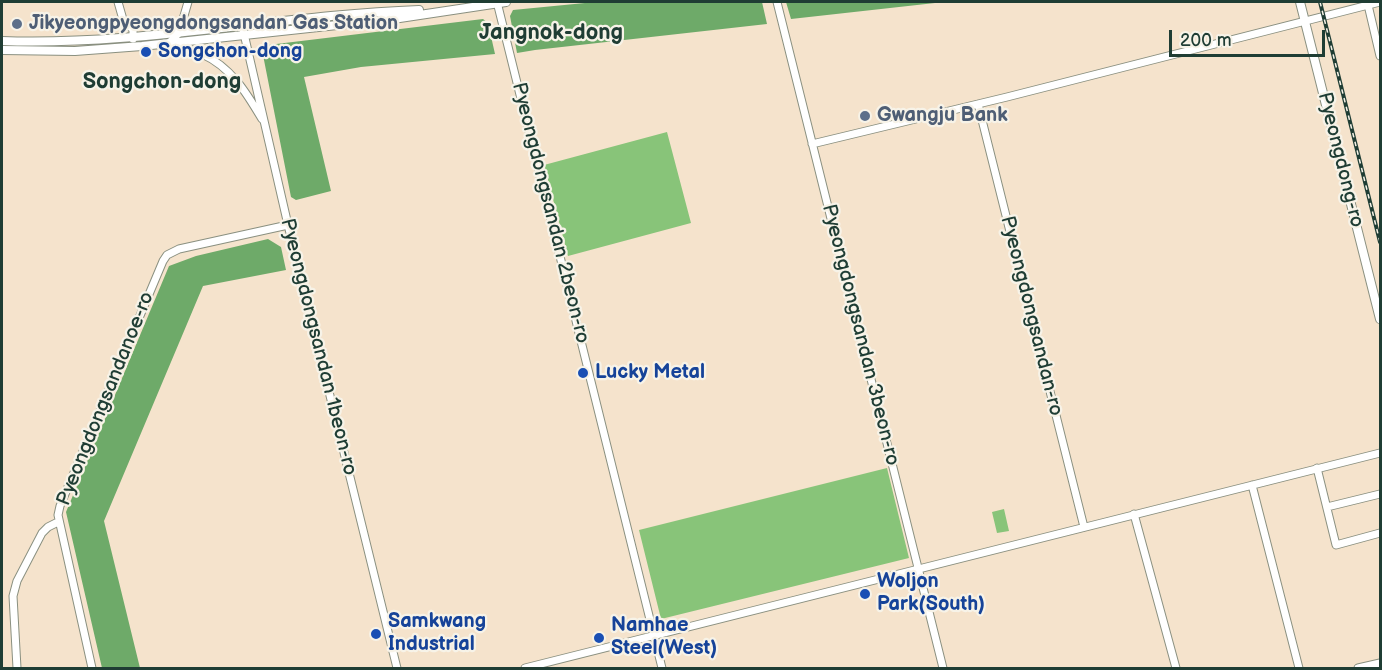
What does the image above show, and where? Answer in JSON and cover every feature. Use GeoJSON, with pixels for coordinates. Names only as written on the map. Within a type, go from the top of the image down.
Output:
{"type":"FeatureCollection","features":[{"type":"Feature","properties":{"kind":"main road"},"geometry":{"type":"LineString","coordinates":[[2,41],[72,42],[133,39],[179,33],[393,19],[453,8],[506,2]]}},
{"type":"Feature","properties":{"kind":"main road","name":"Pyeongdong-ro"},"geometry":{"type":"LineString","coordinates":[[1300,2],[1380,319]]}},
{"type":"Feature","properties":{"kind":"main road"},"geometry":{"type":"LineString","coordinates":[[2,51],[75,51],[170,42],[243,29]]}},
{"type":"Feature","properties":{"kind":"street"},"geometry":{"type":"LineString","coordinates":[[118,2],[124,23],[133,29],[133,39]]}},
{"type":"Feature","properties":{"kind":"street"},"geometry":{"type":"LineString","coordinates":[[188,2],[179,33],[170,42],[201,53],[219,63],[239,82],[265,124]]}},
{"type":"Feature","properties":{"kind":"street","name":"Pyeongdongsandan 2beon-ro"},"geometry":{"type":"LineString","coordinates":[[497,2],[662,669]]}},
{"type":"Feature","properties":{"kind":"street","name":"Pyeongdongsandan 3beon-ro"},"geometry":{"type":"LineString","coordinates":[[777,2],[943,669]]}},
{"type":"Feature","properties":{"kind":"street"},"geometry":{"type":"LineString","coordinates":[[812,144],[1380,2]]}},
{"type":"Feature","properties":{"kind":"street"},"geometry":{"type":"LineString","coordinates":[[1368,5],[1380,56]]}},
{"type":"Feature","properties":{"kind":"street","name":"Pyeongdongsandan 1beon-ro"},"geometry":{"type":"LineString","coordinates":[[243,29],[288,225],[397,669]]}},
{"type":"Feature","properties":{"kind":"street","name":"Pyeongdongsandan-ro"},"geometry":{"type":"LineString","coordinates":[[978,104],[1084,527]]}},
{"type":"Feature","properties":{"kind":"street","name":"Pyeongdongsandanoe-ro"},"geometry":{"type":"LineString","coordinates":[[92,669],[58,522],[60,506],[167,255],[179,249],[288,225]]}},
{"type":"Feature","properties":{"kind":"street"},"geometry":{"type":"LineString","coordinates":[[525,669],[1380,453]]}},
{"type":"Feature","properties":{"kind":"street"},"geometry":{"type":"LineString","coordinates":[[1317,468],[1336,545],[1380,533]]}},
{"type":"Feature","properties":{"kind":"street"},"geometry":{"type":"LineString","coordinates":[[1252,485],[1299,669]]}},
{"type":"Feature","properties":{"kind":"street"},"geometry":{"type":"LineString","coordinates":[[1327,507],[1380,494]]}},
{"type":"Feature","properties":{"kind":"street"},"geometry":{"type":"LineString","coordinates":[[1134,514],[1176,669]]}},
{"type":"Feature","properties":{"kind":"street"},"geometry":{"type":"LineString","coordinates":[[17,669],[13,608],[17,581],[42,533],[48,526],[58,522]]}},
{"type":"Feature","properties":{"kind":"street"},"geometry":{"type":"LineString","coordinates":[[1358,669],[1380,663]]}},
{"type":"Feature","properties":{"kind":"green space"},"geometry":{"type":"Polygon","coordinates":[[[595,2],[762,2],[767,24],[517,53],[510,16],[513,10],[595,2]]]}},
{"type":"Feature","properties":{"kind":"green space"},"geometry":{"type":"Polygon","coordinates":[[[786,2],[944,2],[791,19],[786,2]]]}},
{"type":"Feature","properties":{"kind":"green space"},"geometry":{"type":"Polygon","coordinates":[[[483,19],[488,23],[495,54],[361,67],[304,77],[331,191],[296,200],[291,197],[263,55],[268,45],[483,19]]]}},
{"type":"Feature","properties":{"kind":"green space"},"geometry":{"type":"Polygon","coordinates":[[[667,132],[691,223],[568,256],[544,165],[667,132]]]}},
{"type":"Feature","properties":{"kind":"green space"},"geometry":{"type":"Polygon","coordinates":[[[268,239],[281,247],[286,270],[203,286],[104,521],[140,668],[102,668],[66,512],[169,266],[196,256],[268,239]]]}},
{"type":"Feature","properties":{"kind":"green space"},"geometry":{"type":"Polygon","coordinates":[[[887,468],[909,558],[661,619],[639,530],[887,468]]]}},
{"type":"Feature","properties":{"kind":"green space"},"geometry":{"type":"Polygon","coordinates":[[[1004,509],[1009,531],[997,533],[992,512],[1004,509]]]}},
{"type":"Feature","properties":{"kind":"railway"},"geometry":{"type":"LineString","coordinates":[[1320,2],[1380,242]]}},
{"type":"Feature","properties":{"kind":"place","name":"Jikyeongpyeongdongsandan Gas Station"},"geometry":{"type":"Point","coordinates":[17,24]}},
{"type":"Feature","properties":{"kind":"place","name":"Songchon-dong"},"geometry":{"type":"Point","coordinates":[146,52]}},
{"type":"Feature","properties":{"kind":"place","name":"Gwangju Bank"},"geometry":{"type":"Point","coordinates":[865,116]}},
{"type":"Feature","properties":{"kind":"place","name":"Lucky Metal"},"geometry":{"type":"Point","coordinates":[583,373]}},
{"type":"Feature","properties":{"kind":"place","name":"Woljon Park(South)"},"geometry":{"type":"Point","coordinates":[865,594]}},
{"type":"Feature","properties":{"kind":"place","name":"Samkwang Industrial"},"geometry":{"type":"Point","coordinates":[376,634]}},
{"type":"Feature","properties":{"kind":"place","name":"Namhae Steel(West)"},"geometry":{"type":"Point","coordinates":[599,638]}},
{"type":"Feature","properties":{"kind":"district","name":"Jangnok-dong"},"geometry":{"type":"Point","coordinates":[551,33]}},
{"type":"Feature","properties":{"kind":"district","name":"Songchon-dong"},"geometry":{"type":"Point","coordinates":[162,82]}}]}
